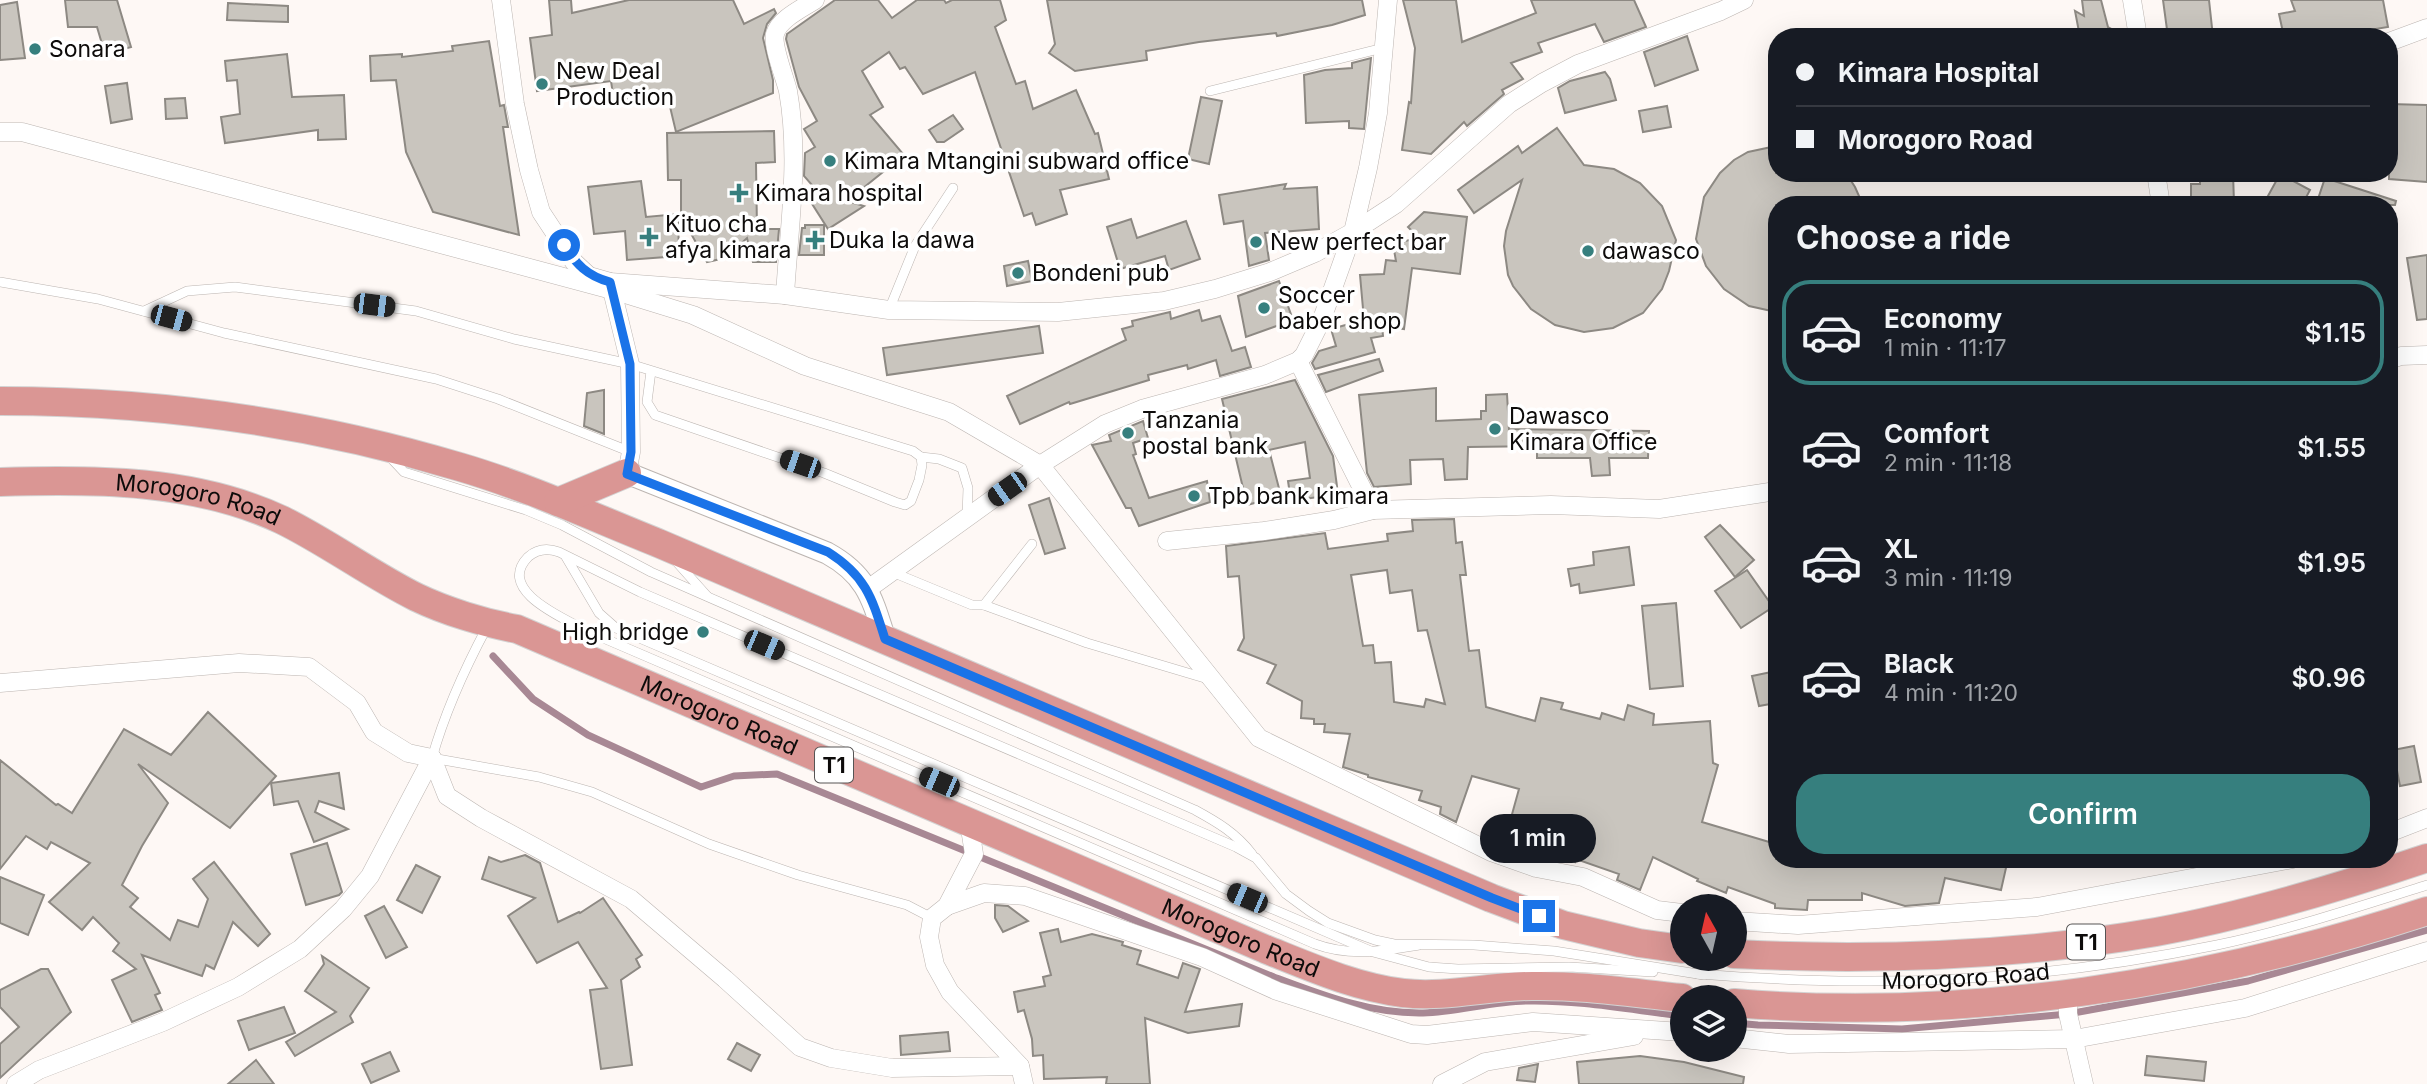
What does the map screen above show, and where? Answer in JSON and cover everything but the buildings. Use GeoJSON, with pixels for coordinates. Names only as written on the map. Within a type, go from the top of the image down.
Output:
{"type":"FeatureCollection","features":[{"type":"Feature","properties":{"kind":"highway","name":"Morogoro Road"},"geometry":{"type":"LineString","coordinates":[[0,401],[63,401],[198,411],[295,427],[378,445],[462,468],[558,502],[659,543],[1492,898],[1563,925],[1670,947]]}},
{"type":"Feature","properties":{"kind":"highway"},"geometry":{"type":"LineString","coordinates":[[558,502],[629,463]]}},
{"type":"Feature","properties":{"kind":"highway","name":"Morogoro Road"},"geometry":{"type":"LineString","coordinates":[[0,482],[111,481],[222,499],[283,521],[418,598],[489,624],[517,629],[1265,949],[1365,986],[1432,995],[1531,985],[1670,997]]}},
{"type":"Feature","properties":{"kind":"highway","name":"Morogoro Road"},"geometry":{"type":"LineString","coordinates":[[2398,868],[2427,858]]}},
{"type":"Feature","properties":{"kind":"highway","name":"Morogoro Road"},"geometry":{"type":"LineString","coordinates":[[1747,955],[1891,957],[1973,954],[2063,945],[2157,932],[2257,909],[2397,868]]}},
{"type":"Feature","properties":{"kind":"highway","name":"Morogoro Road"},"geometry":{"type":"LineString","coordinates":[[1747,1004],[1837,1008],[1891,1007],[2012,1000],[2142,984],[2314,944],[2427,911]]}},
{"type":"Feature","properties":{"kind":"street"},"geometry":{"type":"LineString","coordinates":[[500,0],[515,104],[541,212],[575,262],[589,276],[692,315],[805,366],[949,412],[1040,465],[1259,738],[1491,852],[1536,868],[1583,877],[1657,909],[1670,911]]}},
{"type":"Feature","properties":{"kind":"street"},"geometry":{"type":"LineString","coordinates":[[785,295],[793,158],[792,117],[785,76],[774,40],[779,27],[815,0]]}},
{"type":"Feature","properties":{"kind":"street"},"geometry":{"type":"LineString","coordinates":[[868,589],[1040,465],[1105,424],[1142,410],[1265,376],[1298,361],[1304,355],[1322,319],[1353,232],[1378,113],[1388,0]]}},
{"type":"Feature","properties":{"kind":"street"},"geometry":{"type":"LineString","coordinates":[[0,132],[22,132],[611,286],[785,295],[888,310],[1058,312],[1164,301],[1270,272],[1315,253],[1396,204],[1509,104],[1542,83],[1578,64],[1744,0]]}},
{"type":"Feature","properties":{"kind":"street"},"geometry":{"type":"LineString","coordinates":[[2132,0],[2137,28]]}},
{"type":"Feature","properties":{"kind":"street"},"geometry":{"type":"LineString","coordinates":[[2398,39],[2427,28]]}},
{"type":"Feature","properties":{"kind":"street"},"geometry":{"type":"LineString","coordinates":[[611,286],[630,364],[629,463],[828,552],[854,571],[868,589],[885,639]]}},
{"type":"Feature","properties":{"kind":"street"},"geometry":{"type":"LineString","coordinates":[[2398,357],[2427,355]]}},
{"type":"Feature","properties":{"kind":"street"},"geometry":{"type":"LineString","coordinates":[[1298,361],[1373,510]]}},
{"type":"Feature","properties":{"kind":"street"},"geometry":{"type":"LineString","coordinates":[[1167,541],[1264,531],[1334,520],[1373,510],[1551,505],[1660,509],[1768,492]]}},
{"type":"Feature","properties":{"kind":"street"},"geometry":{"type":"LineString","coordinates":[[0,682],[239,663],[309,667],[358,703],[374,732],[408,753],[432,758]]}},
{"type":"Feature","properties":{"kind":"street"},"geometry":{"type":"LineString","coordinates":[[432,758],[447,796],[631,899],[800,1047],[831,1058],[892,1068],[1020,1066]]}},
{"type":"Feature","properties":{"kind":"street"},"geometry":{"type":"LineString","coordinates":[[16,1084],[39,1070],[163,1023],[226,993],[300,949],[343,909],[370,876],[432,758]]}},
{"type":"Feature","properties":{"kind":"street"},"geometry":{"type":"LineString","coordinates":[[2398,829],[2427,818]]}},
{"type":"Feature","properties":{"kind":"street"},"geometry":{"type":"LineString","coordinates":[[969,822],[974,854],[947,905],[932,918],[929,937],[935,965],[950,992],[1020,1066],[1024,1084]]}},
{"type":"Feature","properties":{"kind":"street"},"geometry":{"type":"LineString","coordinates":[[1747,922],[1798,925],[2037,907],[2250,868]]}},
{"type":"Feature","properties":{"kind":"street"},"geometry":{"type":"LineString","coordinates":[[947,905],[984,893],[1025,896],[1202,957],[1277,991],[1410,1034],[1427,1035],[1533,1022],[1670,1031]]}},
{"type":"Feature","properties":{"kind":"street"},"geometry":{"type":"LineString","coordinates":[[1747,1039],[1789,1044],[2074,1039],[2245,1008],[2427,951]]}},
{"type":"Feature","properties":{"kind":"street"},"geometry":{"type":"LineString","coordinates":[[2068,994],[2068,1014],[2084,1084]]}},
{"type":"Feature","properties":{"kind":"street"},"geometry":{"type":"LineString","coordinates":[[1442,1084],[1485,1062],[1670,1031]]}},
{"type":"Feature","properties":{"kind":"lane"},"geometry":{"type":"LineString","coordinates":[[1210,90],[1383,48]]}},
{"type":"Feature","properties":{"kind":"lane"},"geometry":{"type":"LineString","coordinates":[[888,310],[915,246],[953,188]]}},
{"type":"Feature","properties":{"kind":"lane"},"geometry":{"type":"LineString","coordinates":[[0,282],[98,299],[224,333],[436,379],[498,399],[629,463]]}},
{"type":"Feature","properties":{"kind":"lane"},"geometry":{"type":"LineString","coordinates":[[144,311],[187,291],[235,286],[416,310],[514,339],[630,364],[913,452],[921,457],[939,459],[962,468],[968,488],[967,517]]}},
{"type":"Feature","properties":{"kind":"lane"},"geometry":{"type":"LineString","coordinates":[[651,371],[647,402],[654,415],[824,472],[895,502],[905,505],[911,501],[919,480],[921,457]]}},
{"type":"Feature","properties":{"kind":"lane","name":"Morogoro Road"},"geometry":{"type":"LineString","coordinates":[[378,445],[404,472],[526,510],[562,525],[651,572],[1195,810],[1225,826],[1243,842],[1286,894],[1328,923],[1375,940],[1419,945],[1474,945],[1554,951],[1704,975]]}},
{"type":"Feature","properties":{"kind":"lane","name":"Morogoro Road"},"geometry":{"type":"LineString","coordinates":[[659,543],[709,598]]}},
{"type":"Feature","properties":{"kind":"lane"},"geometry":{"type":"LineString","coordinates":[[984,605],[1032,544]]}},
{"type":"Feature","properties":{"kind":"lane","name":"Morogoro Road"},"geometry":{"type":"LineString","coordinates":[[1256,858],[1236,847],[640,592],[559,552],[544,549],[530,555],[522,566],[521,585],[532,599],[587,631],[1315,944],[1339,951],[1373,952],[1419,945]]}},
{"type":"Feature","properties":{"kind":"lane","name":"Morogoro Road"},"geometry":{"type":"LineString","coordinates":[[559,552],[570,561],[599,613],[616,628],[1373,952],[1429,967],[1569,967],[1858,981],[1937,980],[2132,960],[2218,945],[2317,920],[2427,885]]}},
{"type":"Feature","properties":{"kind":"lane"},"geometry":{"type":"LineString","coordinates":[[892,572],[972,605],[984,605],[1087,643],[1210,679]]}},
{"type":"Feature","properties":{"kind":"lane"},"geometry":{"type":"LineString","coordinates":[[489,624],[458,684],[442,723],[432,758],[539,777],[592,792],[709,844],[798,875],[907,905],[932,918]]}},
{"type":"Feature","properties":{"kind":"waterway"},"geometry":{"type":"LineString","coordinates":[[493,656],[533,699],[588,735],[701,787],[734,776],[777,774],[1329,997],[1366,1007],[1423,1013],[1502,1003],[1547,1001],[1670,1014]]}},
{"type":"Feature","properties":{"kind":"waterway"},"geometry":{"type":"LineString","coordinates":[[1747,1024],[1902,1029],[2068,1014],[2248,981],[2427,930]]}},
{"type":"Feature","properties":{"kind":"place","name":"Sonara"},"geometry":{"type":"Point","coordinates":[35,49]}},
{"type":"Feature","properties":{"kind":"place","name":"New Deal Production"},"geometry":{"type":"Point","coordinates":[542,84]}},
{"type":"Feature","properties":{"kind":"place","name":"Kimara Mtangini subward office"},"geometry":{"type":"Point","coordinates":[830,161]}},
{"type":"Feature","properties":{"kind":"place","name":"Kimara hospital"},"geometry":{"type":"Point","coordinates":[739,193]}},
{"type":"Feature","properties":{"kind":"place","name":"Kituo cha afya kimara"},"geometry":{"type":"Point","coordinates":[649,237]}},
{"type":"Feature","properties":{"kind":"place","name":"Duka la dawa"},"geometry":{"type":"Point","coordinates":[815,240]}},
{"type":"Feature","properties":{"kind":"place","name":"New perfect bar"},"geometry":{"type":"Point","coordinates":[1256,242]}},
{"type":"Feature","properties":{"kind":"place","name":"dawasco"},"geometry":{"type":"Point","coordinates":[1588,251]}},
{"type":"Feature","properties":{"kind":"place","name":"Bondeni pub"},"geometry":{"type":"Point","coordinates":[1018,273]}},
{"type":"Feature","properties":{"kind":"place","name":"Soccer baber shop"},"geometry":{"type":"Point","coordinates":[1264,308]}},
{"type":"Feature","properties":{"kind":"place","name":"Dawasco Kimara Office"},"geometry":{"type":"Point","coordinates":[1495,429]}},
{"type":"Feature","properties":{"kind":"place","name":"Tanzania postal bank"},"geometry":{"type":"Point","coordinates":[1128,433]}},
{"type":"Feature","properties":{"kind":"place","name":"Tpb bank kimara"},"geometry":{"type":"Point","coordinates":[1194,496]}},
{"type":"Feature","properties":{"kind":"place","name":"High bridge"},"geometry":{"type":"Point","coordinates":[703,632]}},
{"type":"Feature","properties":{"kind":"route"},"geometry":{"type":"LineString","coordinates":[[564,245],[575,262],[589,276],[610,282],[630,364],[631,452],[627,474],[828,552],[845,563],[863,581],[885,639],[1539,916]]}}]}
